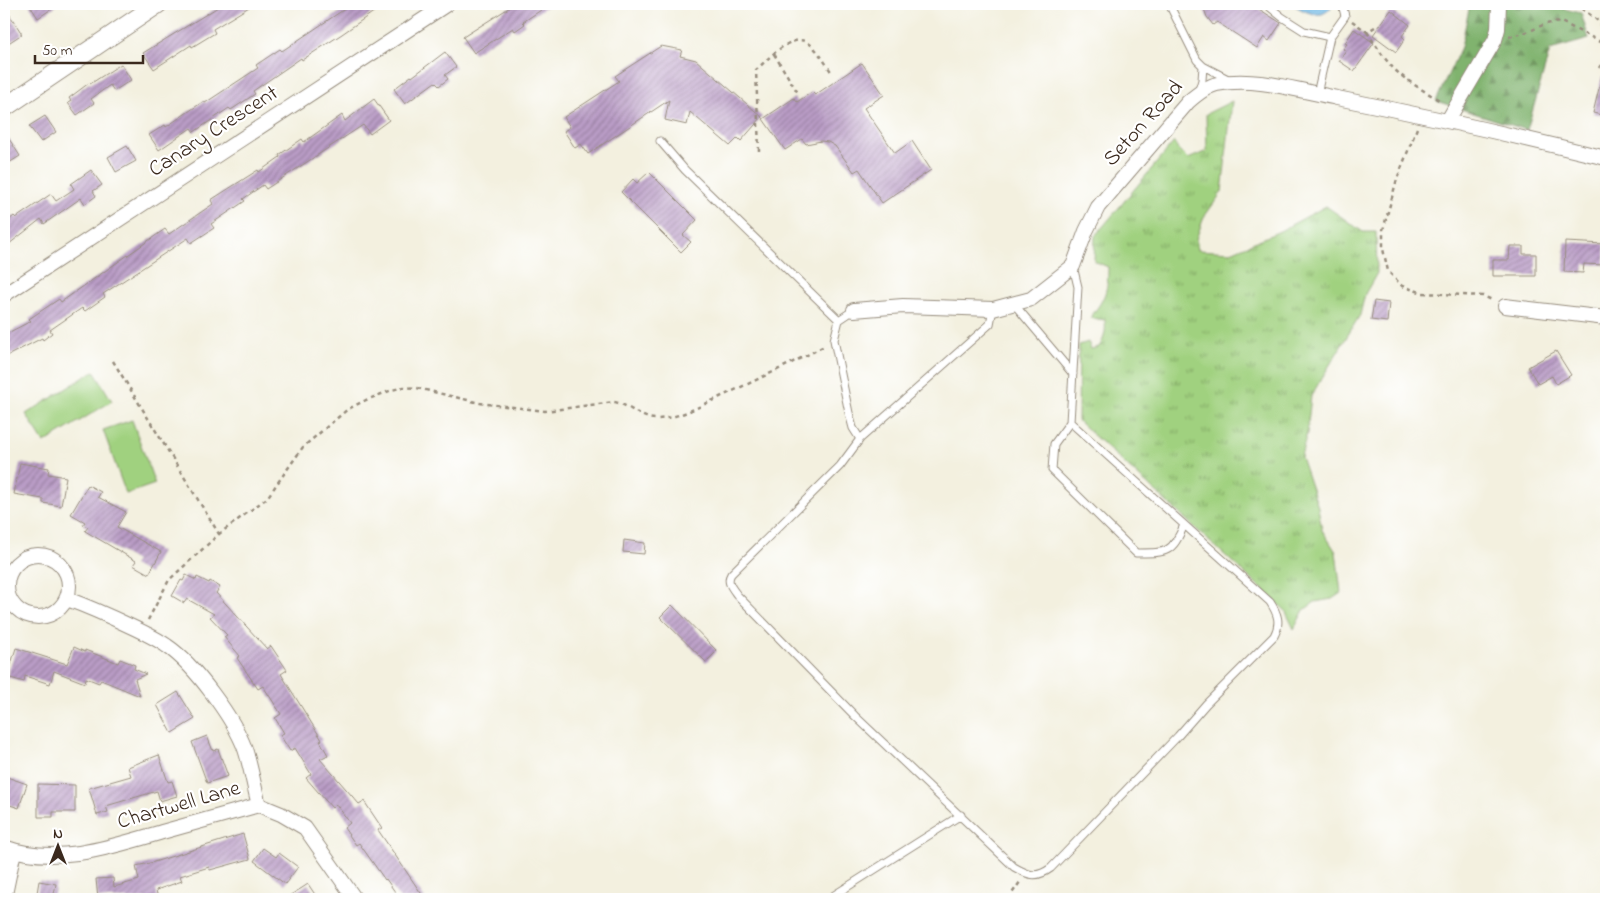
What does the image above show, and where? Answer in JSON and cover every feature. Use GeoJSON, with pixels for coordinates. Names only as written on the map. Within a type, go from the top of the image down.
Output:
{"type":"FeatureCollection","features":[{"type":"Feature","properties":{"kind":"street"},"geometry":{"type":"LineString","coordinates":[[4,108],[158,4]]}},
{"type":"Feature","properties":{"kind":"street","name":"Canary Crescent"},"geometry":{"type":"LineString","coordinates":[[4,295],[448,4]]}},
{"type":"Feature","properties":{"kind":"street"},"geometry":{"type":"LineString","coordinates":[[1448,120],[1495,40],[1498,29],[1499,4]]}},
{"type":"Feature","properties":{"kind":"street","name":"Seton Road"},"geometry":{"type":"LineString","coordinates":[[1073,266],[1086,231],[1098,207],[1188,102],[1215,84],[1247,82],[1277,86],[1448,120],[1606,158]]}},
{"type":"Feature","properties":{"kind":"street"},"geometry":{"type":"LineString","coordinates":[[854,310],[902,306],[993,309],[1030,299],[1073,266]]}},
{"type":"Feature","properties":{"kind":"street"},"geometry":{"type":"LineString","coordinates":[[1505,306],[1606,318]]}},
{"type":"Feature","properties":{"kind":"street"},"geometry":{"type":"LineString","coordinates":[[40,554],[50,557],[59,562],[66,570],[70,589],[67,599],[61,608],[52,614],[42,618],[30,617],[20,612],[6,596],[8,575],[13,566],[26,557],[40,554]]}},
{"type":"Feature","properties":{"kind":"street"},"geometry":{"type":"LineString","coordinates":[[67,599],[93,608],[142,632],[168,646],[188,664],[229,719],[245,750],[259,805]]}},
{"type":"Feature","properties":{"kind":"street","name":"Chartwell Lane"},"geometry":{"type":"LineString","coordinates":[[9,849],[44,854],[80,854],[108,848],[259,805],[281,814],[305,828],[355,899]]}},
{"type":"Feature","properties":{"kind":"street"},"geometry":{"type":"LineString","coordinates":[[4,899],[9,849]]}},
{"type":"Feature","properties":{"kind":"lane"},"geometry":{"type":"LineString","coordinates":[[1169,4],[1197,60],[1203,66],[1235,82]]}},
{"type":"Feature","properties":{"kind":"lane"},"geometry":{"type":"LineString","coordinates":[[1266,4],[1304,31],[1330,37]]}},
{"type":"Feature","properties":{"kind":"lane"},"geometry":{"type":"LineString","coordinates":[[1317,94],[1330,37],[1345,16],[1342,4]]}},
{"type":"Feature","properties":{"kind":"lane"},"geometry":{"type":"LineString","coordinates":[[1198,94],[1203,66]]}},
{"type":"Feature","properties":{"kind":"lane"},"geometry":{"type":"LineString","coordinates":[[660,141],[685,170],[839,320]]}},
{"type":"Feature","properties":{"kind":"lane"},"geometry":{"type":"LineString","coordinates":[[1073,266],[1078,287],[1070,422],[1054,444],[1052,470],[1136,553],[1162,553],[1177,542],[1184,525]]}},
{"type":"Feature","properties":{"kind":"lane"},"geometry":{"type":"LineString","coordinates":[[1014,304],[1073,374]]}},
{"type":"Feature","properties":{"kind":"lane"},"geometry":{"type":"LineString","coordinates":[[993,309],[990,324],[860,439],[840,466],[731,574],[728,582],[737,595],[855,716],[1014,867],[1025,874],[1040,874],[1051,868],[1178,736],[1206,704],[1272,638],[1278,628],[1278,617],[1270,602],[1070,422]]}},
{"type":"Feature","properties":{"kind":"lane"},"geometry":{"type":"LineString","coordinates":[[854,310],[839,320],[834,340],[849,413],[853,428],[860,439]]}},
{"type":"Feature","properties":{"kind":"lane"},"geometry":{"type":"LineString","coordinates":[[828,899],[961,815]]}},
{"type":"Feature","properties":{"kind":"path"},"geometry":{"type":"LineString","coordinates":[[1576,4],[1596,19],[1606,34]]}},
{"type":"Feature","properties":{"kind":"path"},"geometry":{"type":"LineString","coordinates":[[1345,16],[1367,32],[1393,68],[1410,82],[1439,100]]}},
{"type":"Feature","properties":{"kind":"path"},"geometry":{"type":"LineString","coordinates":[[1506,37],[1519,35],[1546,24],[1561,22],[1602,43],[1606,41]]}},
{"type":"Feature","properties":{"kind":"path"},"geometry":{"type":"LineString","coordinates":[[1367,32],[1378,24]]}},
{"type":"Feature","properties":{"kind":"path"},"geometry":{"type":"LineString","coordinates":[[760,151],[756,70],[789,43],[797,40],[805,41],[814,48],[832,73]]}},
{"type":"Feature","properties":{"kind":"path"},"geometry":{"type":"LineString","coordinates":[[774,54],[798,93]]}},
{"type":"Feature","properties":{"kind":"path"},"geometry":{"type":"LineString","coordinates":[[1599,68],[1606,57]]}},
{"type":"Feature","properties":{"kind":"path"},"geometry":{"type":"LineString","coordinates":[[1422,115],[1397,179],[1383,230],[1388,270],[1402,286],[1423,293],[1483,296],[1505,306]]}},
{"type":"Feature","properties":{"kind":"path"},"geometry":{"type":"LineString","coordinates":[[142,632],[169,580],[219,534],[267,498],[303,447],[348,409],[366,400],[404,387],[417,388],[480,403],[545,410],[614,402],[622,403],[634,411],[654,419],[684,413],[782,369],[834,340]]}},
{"type":"Feature","properties":{"kind":"path"},"geometry":{"type":"LineString","coordinates":[[113,362],[219,534]]}},
{"type":"Feature","properties":{"kind":"path"},"geometry":{"type":"LineString","coordinates":[[1008,899],[1025,874]]}},
{"type":"Feature","properties":{"kind":"green space"},"geometry":{"type":"Polygon","coordinates":[[[1470,4],[1544,4],[1581,13],[1589,39],[1550,50],[1527,130],[1436,101],[1461,47],[1470,4]]]}},
{"type":"Feature","properties":{"kind":"green space"},"geometry":{"type":"Polygon","coordinates":[[[1232,101],[1222,192],[1204,217],[1196,239],[1198,250],[1231,252],[1280,231],[1326,206],[1363,232],[1376,232],[1377,273],[1365,294],[1360,315],[1311,396],[1307,433],[1301,457],[1318,507],[1322,530],[1336,552],[1341,593],[1332,599],[1315,602],[1304,610],[1294,629],[1285,610],[1078,421],[1079,345],[1088,342],[1091,349],[1099,347],[1105,331],[1105,320],[1090,318],[1105,294],[1108,276],[1108,267],[1094,261],[1095,236],[1174,142],[1188,159],[1207,151],[1206,114],[1232,101]]]}},
{"type":"Feature","properties":{"kind":"green space"},"geometry":{"type":"Polygon","coordinates":[[[94,371],[112,401],[44,443],[26,414],[94,371]]]}},
{"type":"Feature","properties":{"kind":"green space"},"geometry":{"type":"Polygon","coordinates":[[[132,420],[155,484],[126,494],[103,430],[132,420]]]}},
{"type":"Feature","properties":{"kind":"water"},"geometry":{"type":"Polygon","coordinates":[[[1292,4],[1332,4],[1329,10],[1323,14],[1314,14],[1292,4]]]}},
{"type":"Feature","properties":{"kind":"building"},"geometry":{"type":"Polygon","coordinates":[[[29,4],[59,4],[38,18],[29,4]]]}},
{"type":"Feature","properties":{"kind":"building"},"geometry":{"type":"Polygon","coordinates":[[[223,4],[254,4],[213,29],[215,33],[192,47],[191,45],[154,69],[143,53],[223,4]]]}},
{"type":"Feature","properties":{"kind":"building"},"geometry":{"type":"Polygon","coordinates":[[[352,4],[385,4],[253,91],[255,94],[231,110],[229,108],[194,132],[191,128],[159,150],[149,135],[165,125],[166,127],[204,101],[205,103],[258,68],[256,65],[280,49],[282,51],[352,4]]]}},
{"type":"Feature","properties":{"kind":"building"},"geometry":{"type":"Polygon","coordinates":[[[515,4],[550,4],[523,22],[525,24],[515,31],[513,28],[474,53],[463,37],[515,4]]]}},
{"type":"Feature","properties":{"kind":"building"},"geometry":{"type":"Polygon","coordinates":[[[1215,4],[1251,4],[1281,23],[1269,41],[1264,37],[1257,48],[1217,22],[1213,25],[1204,9],[1215,4]]]}},
{"type":"Feature","properties":{"kind":"building"},"geometry":{"type":"Polygon","coordinates":[[[4,6],[22,34],[4,46],[4,6]]]}},
{"type":"Feature","properties":{"kind":"building"},"geometry":{"type":"Polygon","coordinates":[[[1391,10],[1410,25],[1402,36],[1405,39],[1396,52],[1373,35],[1391,10]]]}},
{"type":"Feature","properties":{"kind":"building"},"geometry":{"type":"Polygon","coordinates":[[[1354,29],[1374,43],[1354,71],[1339,61],[1346,51],[1343,49],[1347,44],[1345,43],[1354,29]]]}},
{"type":"Feature","properties":{"kind":"building"},"geometry":{"type":"Polygon","coordinates":[[[661,46],[682,50],[680,56],[696,60],[762,117],[741,141],[738,138],[730,146],[690,112],[687,125],[665,120],[669,100],[588,154],[581,144],[575,148],[564,131],[570,127],[564,117],[619,81],[615,76],[661,46]]]}},
{"type":"Feature","properties":{"kind":"building"},"geometry":{"type":"Polygon","coordinates":[[[445,52],[456,67],[445,75],[448,79],[439,86],[435,82],[405,104],[394,89],[445,52]]]}},
{"type":"Feature","properties":{"kind":"building"},"geometry":{"type":"Polygon","coordinates":[[[862,63],[884,95],[864,108],[895,153],[912,141],[931,170],[882,203],[859,169],[854,172],[835,146],[821,141],[806,144],[802,139],[785,150],[763,119],[794,98],[797,102],[812,92],[815,95],[862,63]]]}},
{"type":"Feature","properties":{"kind":"building"},"geometry":{"type":"Polygon","coordinates":[[[121,64],[131,80],[114,91],[110,85],[91,99],[94,103],[77,115],[68,103],[71,101],[69,98],[89,83],[121,64]]]}},
{"type":"Feature","properties":{"kind":"building"},"geometry":{"type":"Polygon","coordinates":[[[1602,76],[1606,77],[1606,116],[1593,113],[1602,76]]]}},
{"type":"Feature","properties":{"kind":"building"},"geometry":{"type":"Polygon","coordinates":[[[374,99],[389,120],[370,134],[363,125],[266,189],[263,185],[243,199],[245,201],[211,224],[214,228],[191,243],[188,238],[103,294],[105,297],[85,311],[82,308],[50,330],[52,333],[43,340],[42,338],[7,356],[4,350],[4,335],[31,321],[29,319],[59,299],[61,302],[165,229],[169,234],[213,204],[211,200],[258,170],[259,172],[302,139],[304,142],[342,115],[345,121],[374,99]]]}},
{"type":"Feature","properties":{"kind":"building"},"geometry":{"type":"Polygon","coordinates":[[[45,116],[56,132],[41,142],[29,126],[45,116]]]}},
{"type":"Feature","properties":{"kind":"building"},"geometry":{"type":"Polygon","coordinates":[[[4,131],[20,156],[4,166],[4,131]]]}},
{"type":"Feature","properties":{"kind":"building"},"geometry":{"type":"Polygon","coordinates":[[[127,146],[136,161],[116,172],[108,157],[127,146]]]}},
{"type":"Feature","properties":{"kind":"building"},"geometry":{"type":"Polygon","coordinates":[[[91,170],[102,185],[93,191],[96,196],[85,204],[81,198],[44,224],[41,219],[4,248],[4,224],[51,194],[56,201],[74,189],[71,184],[91,170]]]}},
{"type":"Feature","properties":{"kind":"building"},"geometry":{"type":"Polygon","coordinates":[[[649,172],[697,220],[683,235],[691,242],[681,252],[621,192],[633,179],[637,183],[649,172]]]}},
{"type":"Feature","properties":{"kind":"building"},"geometry":{"type":"Polygon","coordinates":[[[1565,242],[1605,244],[1604,265],[1584,264],[1583,273],[1564,272],[1565,242]]]}},
{"type":"Feature","properties":{"kind":"building"},"geometry":{"type":"Polygon","coordinates":[[[1510,246],[1523,246],[1523,254],[1536,254],[1536,276],[1493,276],[1493,260],[1509,260],[1510,246]]]}},
{"type":"Feature","properties":{"kind":"building"},"geometry":{"type":"Polygon","coordinates":[[[1374,301],[1389,303],[1387,322],[1371,320],[1374,301]]]}},
{"type":"Feature","properties":{"kind":"building"},"geometry":{"type":"Polygon","coordinates":[[[1556,351],[1571,375],[1556,384],[1552,376],[1538,384],[1528,367],[1556,351]]]}},
{"type":"Feature","properties":{"kind":"building"},"geometry":{"type":"Polygon","coordinates":[[[20,463],[49,468],[48,474],[66,477],[61,506],[43,503],[43,499],[14,494],[20,463]]]}},
{"type":"Feature","properties":{"kind":"building"},"geometry":{"type":"Polygon","coordinates":[[[88,485],[101,492],[98,497],[126,512],[117,527],[161,552],[149,574],[133,565],[136,561],[85,531],[88,527],[83,525],[85,522],[71,514],[88,485]]]}},
{"type":"Feature","properties":{"kind":"building"},"geometry":{"type":"Polygon","coordinates":[[[624,540],[645,543],[644,554],[623,552],[624,540]]]}},
{"type":"Feature","properties":{"kind":"building"},"geometry":{"type":"Polygon","coordinates":[[[186,575],[196,580],[197,577],[209,583],[210,581],[220,587],[216,593],[267,649],[271,646],[287,670],[281,674],[322,740],[320,741],[328,755],[320,759],[359,804],[364,801],[382,828],[378,830],[425,899],[400,899],[359,843],[356,845],[344,828],[350,823],[336,804],[332,808],[306,778],[311,774],[295,748],[290,751],[280,735],[284,733],[275,718],[281,714],[263,686],[258,689],[237,658],[240,656],[224,637],[227,635],[210,617],[214,614],[187,599],[184,603],[172,596],[186,575]]]}},
{"type":"Feature","properties":{"kind":"building"},"geometry":{"type":"Polygon","coordinates":[[[672,605],[717,651],[706,662],[660,617],[672,605]]]}},
{"type":"Feature","properties":{"kind":"building"},"geometry":{"type":"Polygon","coordinates":[[[74,647],[118,663],[120,659],[135,665],[134,669],[146,674],[135,679],[140,696],[101,680],[99,683],[86,678],[85,683],[54,671],[50,684],[25,676],[24,682],[7,677],[16,648],[67,664],[74,647]]]}},
{"type":"Feature","properties":{"kind":"building"},"geometry":{"type":"Polygon","coordinates":[[[178,692],[195,719],[172,733],[157,705],[178,692]]]}},
{"type":"Feature","properties":{"kind":"building"},"geometry":{"type":"Polygon","coordinates":[[[207,736],[213,751],[218,749],[228,776],[207,783],[192,742],[207,736]]]}},
{"type":"Feature","properties":{"kind":"building"},"geometry":{"type":"Polygon","coordinates":[[[159,755],[168,782],[172,781],[177,796],[160,801],[157,791],[106,806],[108,812],[97,815],[89,788],[131,776],[128,767],[159,755]]]}},
{"type":"Feature","properties":{"kind":"building"},"geometry":{"type":"Polygon","coordinates":[[[4,776],[27,784],[19,808],[4,803],[4,776]]]}},
{"type":"Feature","properties":{"kind":"building"},"geometry":{"type":"Polygon","coordinates":[[[38,784],[75,785],[75,812],[53,812],[53,817],[38,817],[38,784]]]}},
{"type":"Feature","properties":{"kind":"building"},"geometry":{"type":"Polygon","coordinates":[[[243,834],[250,859],[210,870],[209,867],[180,876],[182,881],[156,890],[158,899],[98,899],[96,879],[113,878],[114,887],[139,880],[136,866],[243,834]]]}},
{"type":"Feature","properties":{"kind":"building"},"geometry":{"type":"Polygon","coordinates":[[[263,848],[276,857],[279,853],[298,867],[285,884],[254,861],[263,848]]]}},
{"type":"Feature","properties":{"kind":"building"},"geometry":{"type":"Polygon","coordinates":[[[39,881],[56,884],[53,899],[36,899],[39,881]]]}},
{"type":"Feature","properties":{"kind":"building"},"geometry":{"type":"Polygon","coordinates":[[[308,884],[318,899],[284,899],[302,888],[308,884]]]}}]}
